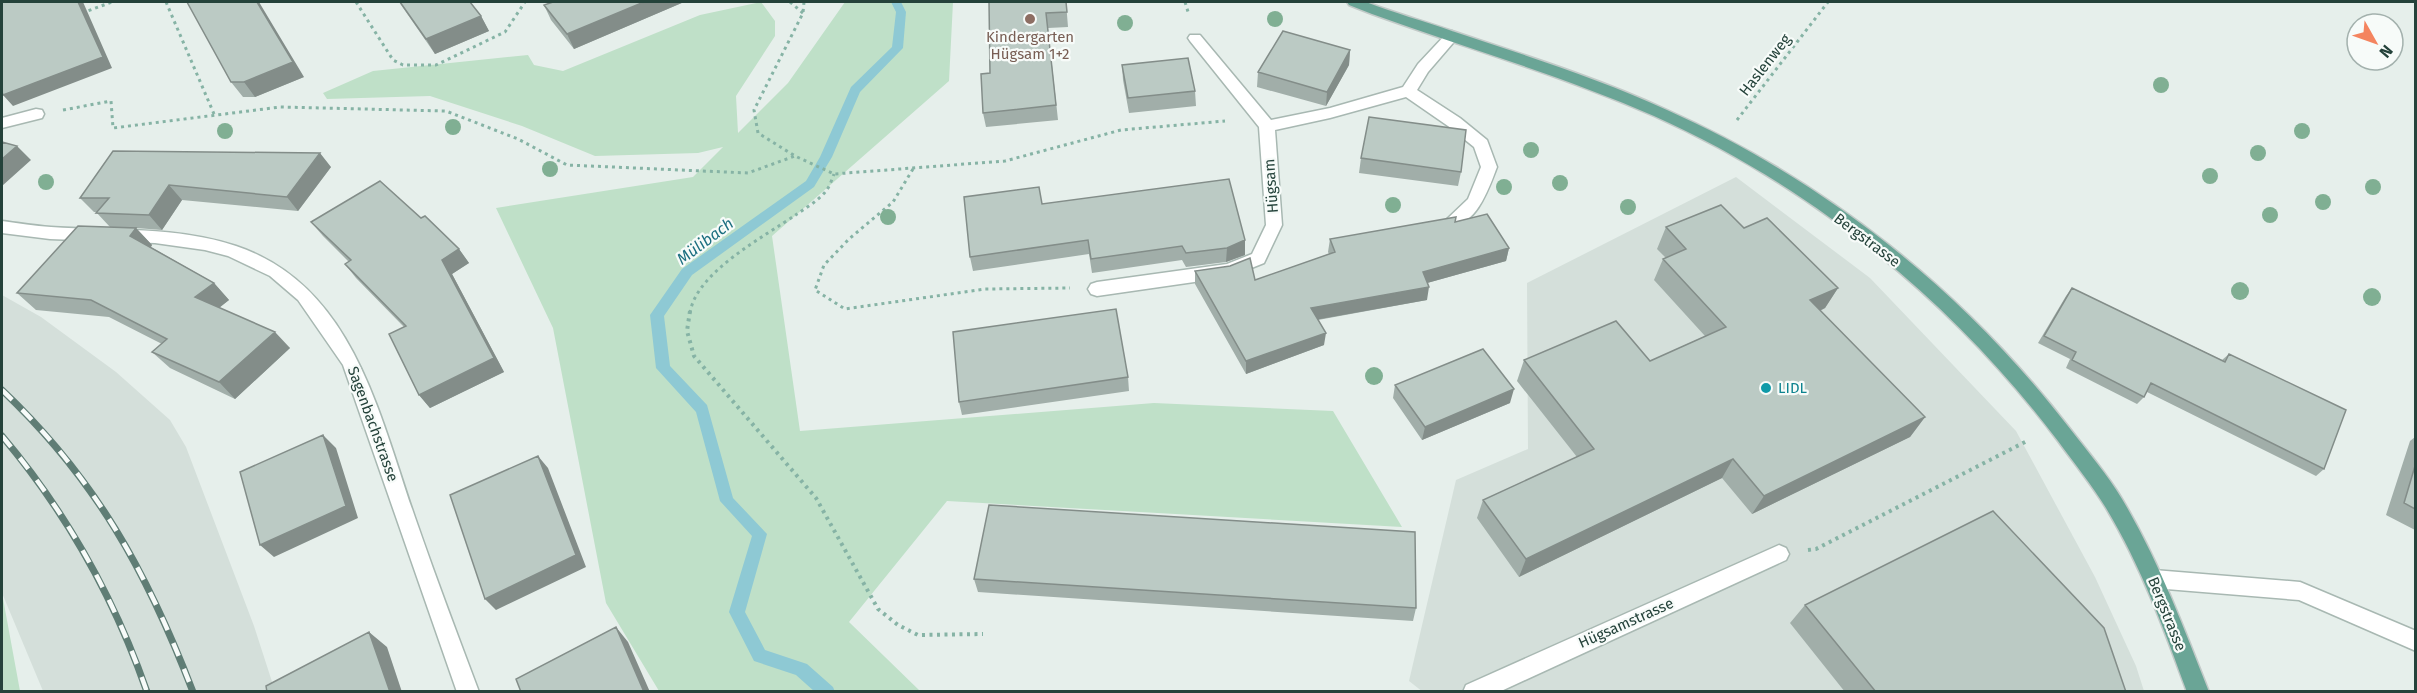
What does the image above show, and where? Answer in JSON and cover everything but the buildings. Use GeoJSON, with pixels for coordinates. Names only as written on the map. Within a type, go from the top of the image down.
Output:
{"type":"FeatureCollection","features":[{"type":"Feature","properties":{"kind":"main road","name":"Bergstrasse"},"geometry":{"type":"LineString","coordinates":[[1354,2],[1604,90],[1663,114],[1720,142],[1790,184],[1853,227],[1912,275],[1982,339],[2053,418],[2116,507],[2154,579],[2198,692]]}},
{"type":"Feature","properties":{"kind":"street"},"geometry":{"type":"LineString","coordinates":[[1195,38],[1267,126],[1330,113],[1408,91],[1423,68],[1452,36]]}},
{"type":"Feature","properties":{"kind":"street"},"geometry":{"type":"LineString","coordinates":[[1408,91],[1454,122],[1481,144],[1489,167],[1475,202],[1455,219]]}},
{"type":"Feature","properties":{"kind":"street"},"geometry":{"type":"LineString","coordinates":[[2,123],[36,114]]}},
{"type":"Feature","properties":{"kind":"street","name":"Hügsam"},"geometry":{"type":"LineString","coordinates":[[1097,289],[1229,270],[1258,258],[1274,225],[1267,126]]}},
{"type":"Feature","properties":{"kind":"street","name":"Sagenbachstrasse"},"geometry":{"type":"LineString","coordinates":[[2,227],[50,233],[155,237],[206,244],[232,251],[276,271],[304,295],[351,362],[468,692]]}},
{"type":"Feature","properties":{"kind":"street","name":"Hügsamstrasse"},"geometry":{"type":"LineString","coordinates":[[1474,692],[1779,554]]}},
{"type":"Feature","properties":{"kind":"street"},"geometry":{"type":"LineString","coordinates":[[2154,579],[2301,591],[2415,641]]}},
{"type":"Feature","properties":{"kind":"path"},"geometry":{"type":"LineString","coordinates":[[79,14],[112,2]]}},
{"type":"Feature","properties":{"kind":"path"},"geometry":{"type":"LineString","coordinates":[[166,2],[214,114]]}},
{"type":"Feature","properties":{"kind":"path"},"geometry":{"type":"LineString","coordinates":[[356,2],[393,60],[403,65],[436,65],[505,32],[525,2]]}},
{"type":"Feature","properties":{"kind":"path"},"geometry":{"type":"LineString","coordinates":[[790,2],[803,14]]}},
{"type":"Feature","properties":{"kind":"path"},"geometry":{"type":"LineString","coordinates":[[804,2],[803,14],[754,110],[758,133],[795,156],[834,174],[1005,161],[1121,130],[1232,120],[1267,126]]}},
{"type":"Feature","properties":{"kind":"path","name":"Haslenweg"},"geometry":{"type":"LineString","coordinates":[[1720,142],[1828,2]]}},
{"type":"Feature","properties":{"kind":"path"},"geometry":{"type":"LineString","coordinates":[[36,114],[111,101],[113,128],[280,107],[446,111],[518,139],[567,165],[748,173],[795,156]]}},
{"type":"Feature","properties":{"kind":"path"},"geometry":{"type":"LineString","coordinates":[[914,168],[893,202],[849,239],[824,265],[814,290],[845,309],[966,290],[1036,286],[1097,289]]}},
{"type":"Feature","properties":{"kind":"path"},"geometry":{"type":"LineString","coordinates":[[834,174],[826,191],[805,209],[714,272],[699,289],[691,304],[687,331],[694,356],[816,498],[878,609],[898,625],[918,635],[983,633]]}},
{"type":"Feature","properties":{"kind":"path"},"geometry":{"type":"LineString","coordinates":[[1779,554],[1816,549],[2027,441]]}},
{"type":"Feature","properties":{"kind":"shaded area"},"geometry":{"type":"Polygon","coordinates":[[[1736,177],[1870,278],[2016,431],[2095,577],[2136,666],[2144,691],[1423,692],[1409,681],[1456,480],[1528,449],[1527,283],[1736,177]]]}},
{"type":"Feature","properties":{"kind":"shaded area"},"geometry":{"type":"Polygon","coordinates":[[[2,295],[41,317],[116,372],[170,420],[186,447],[254,626],[275,691],[43,691],[2,593],[2,295]]]}},
{"type":"Feature","properties":{"kind":"green space"},"geometry":{"type":"Polygon","coordinates":[[[761,2],[775,21],[775,36],[736,96],[738,133],[788,83],[845,2],[953,2],[949,81],[772,236],[800,431],[1154,403],[1333,411],[1402,527],[947,501],[849,622],[920,691],[659,691],[606,603],[553,328],[496,208],[693,177],[723,147],[698,153],[595,156],[522,126],[430,96],[327,99],[323,93],[373,71],[528,55],[534,65],[563,71],[700,15],[761,2]]]}},
{"type":"Feature","properties":{"kind":"green space"},"geometry":{"type":"Polygon","coordinates":[[[2,593],[20,691],[2,691],[2,593]]]}},
{"type":"Feature","properties":{"kind":"waterway","name":"Mülibach"},"geometry":{"type":"LineString","coordinates":[[827,692],[801,669],[760,656],[737,612],[760,534],[727,501],[702,409],[663,368],[657,315],[687,272],[810,184],[826,157],[855,90],[897,48],[901,12],[896,2]]}},
{"type":"Feature","properties":{"kind":"railway"},"geometry":{"type":"LineString","coordinates":[[2,390],[65,458],[116,529],[157,607],[193,692]]}},
{"type":"Feature","properties":{"kind":"railway"},"geometry":{"type":"LineString","coordinates":[[2,436],[47,495],[86,557],[120,623],[147,692]]}},
{"type":"Feature","properties":{"kind":"place","name":"Kindergarten Hügsam 1+2"},"geometry":{"type":"Point","coordinates":[1030,19]}},
{"type":"Feature","properties":{"kind":"place","name":"LIDL"},"geometry":{"type":"Point","coordinates":[1766,388]}}]}
